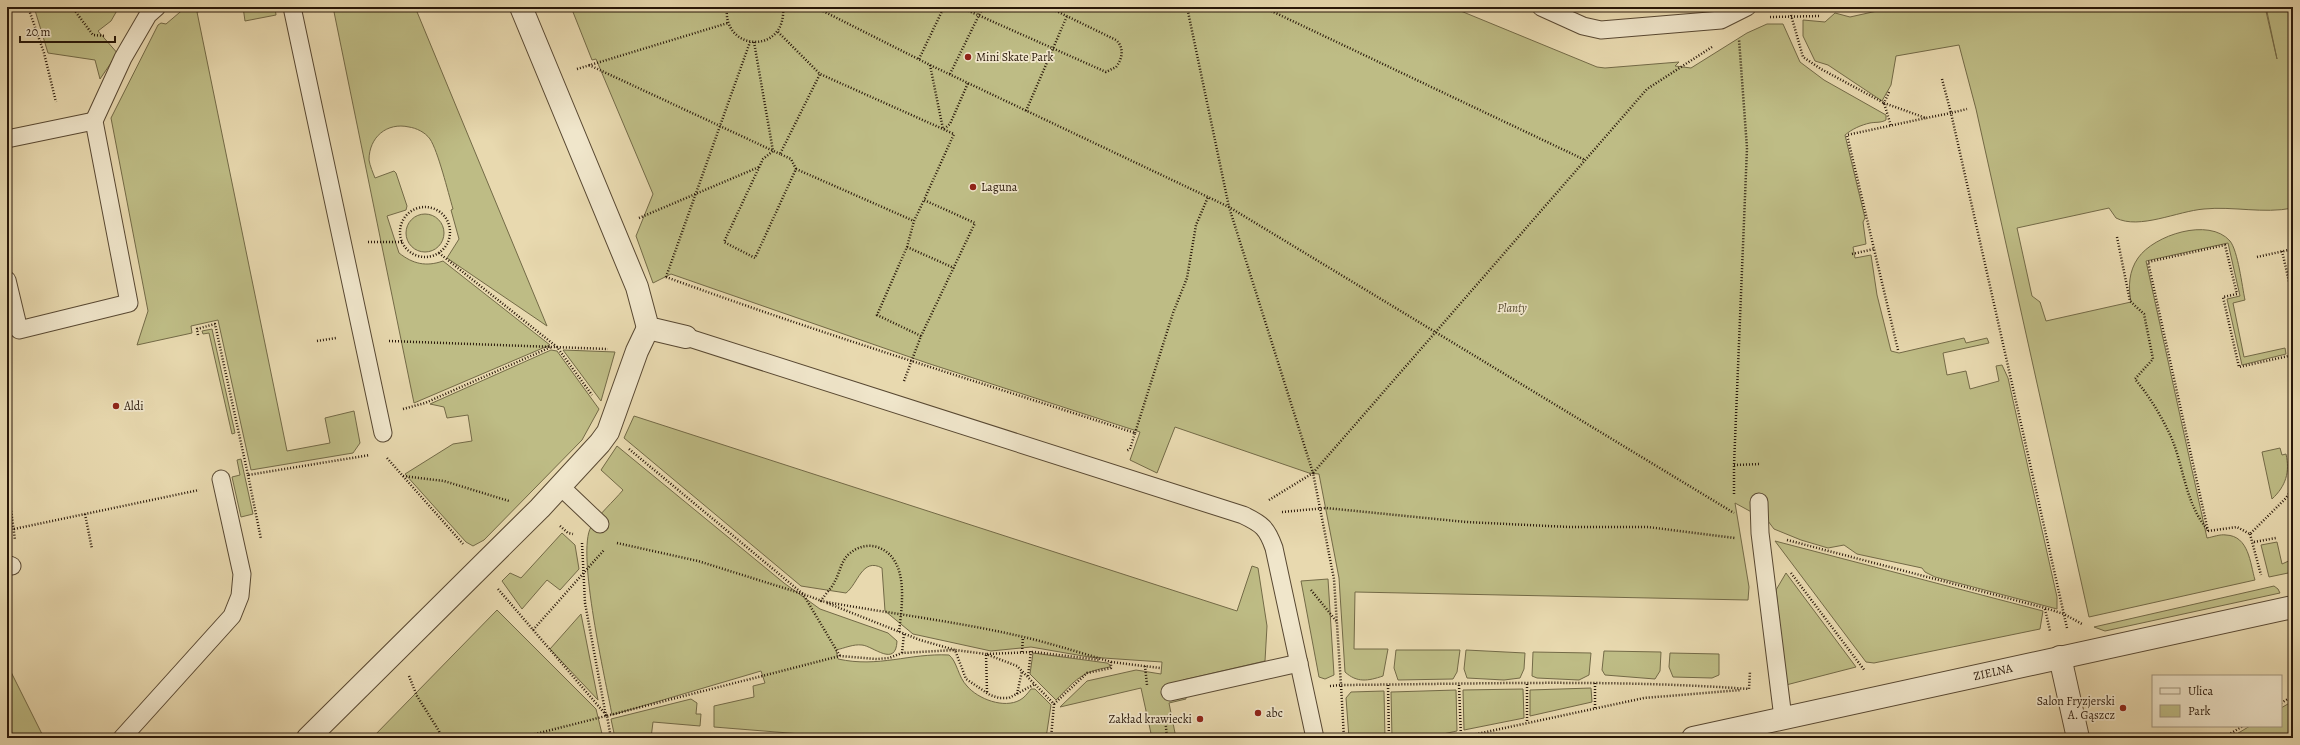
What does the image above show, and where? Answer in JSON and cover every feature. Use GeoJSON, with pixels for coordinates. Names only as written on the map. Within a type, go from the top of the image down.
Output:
{"type":"FeatureCollection","features":[{"type":"Feature","properties":{"kind":"street"},"geometry":{"type":"LineString","coordinates":[[308,738],[561,487],[600,443],[608,432],[648,328],[637,287],[521,7]]}},
{"type":"Feature","properties":{"kind":"street"},"geometry":{"type":"LineString","coordinates":[[648,328],[686,337]]}},
{"type":"Feature","properties":{"kind":"street","name":"ZIELNA"},"geometry":{"type":"LineString","coordinates":[[1693,738],[2293,607]]}},
{"type":"Feature","properties":{"kind":"street"},"geometry":{"type":"LineString","coordinates":[[2060,657],[2078,738]]}},
{"type":"Feature","properties":{"kind":"lane"},"geometry":{"type":"LineString","coordinates":[[7,280],[13,332],[129,304],[94,121],[123,58],[148,15],[157,7]]}},
{"type":"Feature","properties":{"kind":"lane"},"geometry":{"type":"LineString","coordinates":[[292,7],[382,433]]}},
{"type":"Feature","properties":{"kind":"lane"},"geometry":{"type":"LineString","coordinates":[[1542,7],[1583,26],[1600,30],[1721,20],[1741,9]]}},
{"type":"Feature","properties":{"kind":"lane"},"geometry":{"type":"LineString","coordinates":[[7,139],[94,121]]}},
{"type":"Feature","properties":{"kind":"lane"},"geometry":{"type":"LineString","coordinates":[[686,337],[1098,468],[1243,515],[1258,522],[1268,532],[1275,554],[1315,738]]}},
{"type":"Feature","properties":{"kind":"lane"},"geometry":{"type":"LineString","coordinates":[[122,738],[232,616],[240,596],[242,574],[221,479]]}},
{"type":"Feature","properties":{"kind":"lane"},"geometry":{"type":"LineString","coordinates":[[561,487],[600,524]]}},
{"type":"Feature","properties":{"kind":"lane"},"geometry":{"type":"LineString","coordinates":[[1759,502],[1760,533],[1783,718]]}},
{"type":"Feature","properties":{"kind":"lane"},"geometry":{"type":"LineString","coordinates":[[1170,692],[1299,664]]}},
{"type":"Feature","properties":{"kind":"path"},"geometry":{"type":"LineString","coordinates":[[28,7],[44,53],[63,128]]}},
{"type":"Feature","properties":{"kind":"path"},"geometry":{"type":"LineString","coordinates":[[72,7],[93,35],[104,36]]}},
{"type":"Feature","properties":{"kind":"path"},"geometry":{"type":"LineString","coordinates":[[727,7],[728,23],[736,35],[752,42],[767,40],[778,32],[782,24],[783,7]]}},
{"type":"Feature","properties":{"kind":"path"},"geometry":{"type":"LineString","coordinates":[[815,7],[919,60],[1228,206],[1711,498],[1760,533],[2045,608],[2064,614],[2083,624]]}},
{"type":"Feature","properties":{"kind":"path"},"geometry":{"type":"LineString","coordinates":[[919,60],[944,7]]}},
{"type":"Feature","properties":{"kind":"path"},"geometry":{"type":"LineString","coordinates":[[960,7],[1106,72],[1113,70],[1119,63],[1122,47],[1116,40],[1048,7]]}},
{"type":"Feature","properties":{"kind":"path"},"geometry":{"type":"LineString","coordinates":[[950,74],[984,7]]}},
{"type":"Feature","properties":{"kind":"path"},"geometry":{"type":"LineString","coordinates":[[1188,7],[1228,206],[1314,473],[1334,579],[1341,685],[1595,683],[1676,684],[1749,690],[1750,666]]}},
{"type":"Feature","properties":{"kind":"path"},"geometry":{"type":"LineString","coordinates":[[1263,7],[1584,160]]}},
{"type":"Feature","properties":{"kind":"path"},"geometry":{"type":"LineString","coordinates":[[1768,18],[1791,15],[1820,16]]}},
{"type":"Feature","properties":{"kind":"path"},"geometry":{"type":"LineString","coordinates":[[1791,15],[1802,57],[1884,103],[1926,118]]}},
{"type":"Feature","properties":{"kind":"path"},"geometry":{"type":"LineString","coordinates":[[1026,111],[1067,16]]}},
{"type":"Feature","properties":{"kind":"path"},"geometry":{"type":"LineString","coordinates":[[728,23],[589,65],[790,159],[796,169],[914,221]]}},
{"type":"Feature","properties":{"kind":"path"},"geometry":{"type":"LineString","coordinates":[[778,32],[820,74],[954,134],[914,221],[908,247],[877,315],[921,336]]}},
{"type":"Feature","properties":{"kind":"path"},"geometry":{"type":"LineString","coordinates":[[1735,497],[1733,489],[1747,148],[1739,38]]}},
{"type":"Feature","properties":{"kind":"path"},"geometry":{"type":"LineString","coordinates":[[752,42],[666,276],[750,307],[911,361],[1136,433]]}},
{"type":"Feature","properties":{"kind":"path"},"geometry":{"type":"LineString","coordinates":[[752,42],[773,151]]}},
{"type":"Feature","properties":{"kind":"path"},"geometry":{"type":"LineString","coordinates":[[1243,515],[1314,473],[1437,333],[1584,160],[1647,89],[1719,43]]}},
{"type":"Feature","properties":{"kind":"path"},"geometry":{"type":"LineString","coordinates":[[930,65],[943,129]]}},
{"type":"Feature","properties":{"kind":"path"},"geometry":{"type":"LineString","coordinates":[[780,154],[820,74]]}},
{"type":"Feature","properties":{"kind":"path"},"geometry":{"type":"LineString","coordinates":[[1942,79],[1951,113],[2067,628]]}},
{"type":"Feature","properties":{"kind":"path"},"geometry":{"type":"LineString","coordinates":[[943,129],[950,124],[968,83]]}},
{"type":"Feature","properties":{"kind":"path"},"geometry":{"type":"LineString","coordinates":[[1889,92],[1884,103],[1891,126]]}},
{"type":"Feature","properties":{"kind":"path"},"geometry":{"type":"LineString","coordinates":[[1898,350],[1848,135],[1967,109]]}},
{"type":"Feature","properties":{"kind":"path"},"geometry":{"type":"LineString","coordinates":[[773,151],[763,160],[724,242],[755,258],[796,169]]}},
{"type":"Feature","properties":{"kind":"path"},"geometry":{"type":"LineString","coordinates":[[612,229],[695,195],[760,166]]}},
{"type":"Feature","properties":{"kind":"path"},"geometry":{"type":"LineString","coordinates":[[1098,468],[1130,449],[1173,313],[1187,278],[1196,225],[1208,197]]}},
{"type":"Feature","properties":{"kind":"path"},"geometry":{"type":"LineString","coordinates":[[911,361],[921,336],[975,223],[924,200]]}},
{"type":"Feature","properties":{"kind":"path"},"geometry":{"type":"LineString","coordinates":[[419,207],[432,208],[441,213],[447,220],[450,233],[447,244],[439,253],[429,257],[416,256],[407,250],[402,242],[399,230],[402,220],[419,207]]}},
{"type":"Feature","properties":{"kind":"path"},"geometry":{"type":"LineString","coordinates":[[2117,237],[2130,301],[2144,314],[2153,359],[2135,379],[2149,396],[2172,440],[2197,518],[2208,531]]}},
{"type":"Feature","properties":{"kind":"path"},"geometry":{"type":"LineString","coordinates":[[382,242],[402,242]]}},
{"type":"Feature","properties":{"kind":"path"},"geometry":{"type":"LineString","coordinates":[[2208,531],[2148,262],[2225,245],[2236,294],[2223,297],[2239,367],[2293,355]]}},
{"type":"Feature","properties":{"kind":"path"},"geometry":{"type":"LineString","coordinates":[[908,247],[954,268]]}},
{"type":"Feature","properties":{"kind":"path"},"geometry":{"type":"LineString","coordinates":[[1852,254],[1874,249]]}},
{"type":"Feature","properties":{"kind":"path"},"geometry":{"type":"LineString","coordinates":[[2257,257],[2293,249]]}},
{"type":"Feature","properties":{"kind":"path"},"geometry":{"type":"LineString","coordinates":[[2282,252],[2293,299]]}},
{"type":"Feature","properties":{"kind":"path"},"geometry":{"type":"LineString","coordinates":[[439,253],[557,347],[593,397]]}},
{"type":"Feature","properties":{"kind":"path"},"geometry":{"type":"LineString","coordinates":[[198,335],[197,329],[215,324],[248,475],[384,453]]}},
{"type":"Feature","properties":{"kind":"path"},"geometry":{"type":"LineString","coordinates":[[317,341],[339,338]]}},
{"type":"Feature","properties":{"kind":"path"},"geometry":{"type":"LineString","coordinates":[[403,342],[612,349]]}},
{"type":"Feature","properties":{"kind":"path"},"geometry":{"type":"LineString","coordinates":[[379,415],[425,403],[552,347]]}},
{"type":"Feature","properties":{"kind":"path"},"geometry":{"type":"LineString","coordinates":[[608,432],[803,594],[840,656]]}},
{"type":"Feature","properties":{"kind":"path"},"geometry":{"type":"LineString","coordinates":[[382,433],[384,453],[606,716]]}},
{"type":"Feature","properties":{"kind":"path"},"geometry":{"type":"LineString","coordinates":[[1734,465],[1761,464]]}},
{"type":"Feature","properties":{"kind":"path"},"geometry":{"type":"LineString","coordinates":[[403,476],[444,481],[516,503]]}},
{"type":"Feature","properties":{"kind":"path"},"geometry":{"type":"LineString","coordinates":[[2250,534],[2286,498],[2293,488]]}},
{"type":"Feature","properties":{"kind":"path"},"geometry":{"type":"LineString","coordinates":[[14,529],[206,489]]}},
{"type":"Feature","properties":{"kind":"path"},"geometry":{"type":"LineString","coordinates":[[7,495],[9,495],[15,534]]}},
{"type":"Feature","properties":{"kind":"path"},"geometry":{"type":"LineString","coordinates":[[1243,515],[1320,509],[1466,522],[1569,527],[1648,527],[1741,539]]}},
{"type":"Feature","properties":{"kind":"path"},"geometry":{"type":"LineString","coordinates":[[85,514],[92,549]]}},
{"type":"Feature","properties":{"kind":"path"},"geometry":{"type":"LineString","coordinates":[[2208,531],[2237,527],[2250,534],[2254,542],[2261,575]]}},
{"type":"Feature","properties":{"kind":"path"},"geometry":{"type":"LineString","coordinates":[[2254,542],[2276,538]]}},
{"type":"Feature","properties":{"kind":"path"},"geometry":{"type":"LineString","coordinates":[[612,542],[698,562],[803,594],[904,634],[955,650],[986,654],[1002,659],[1022,670],[1054,704]]}},
{"type":"Feature","properties":{"kind":"path"},"geometry":{"type":"LineString","coordinates":[[582,544],[585,603],[611,738]]}},
{"type":"Feature","properties":{"kind":"path"},"geometry":{"type":"LineString","coordinates":[[821,601],[835,582],[843,561],[850,554],[862,547],[876,547],[889,552],[897,563],[901,582],[901,616],[899,632]]}},
{"type":"Feature","properties":{"kind":"path"},"geometry":{"type":"LineString","coordinates":[[1789,570],[1865,670],[1874,698]]}},
{"type":"Feature","properties":{"kind":"path"},"geometry":{"type":"LineString","coordinates":[[533,630],[583,572]]}},
{"type":"Feature","properties":{"kind":"path"},"geometry":{"type":"LineString","coordinates":[[821,601],[1023,637],[1111,662]]}},
{"type":"Feature","properties":{"kind":"path"},"geometry":{"type":"LineString","coordinates":[[2045,608],[2050,632]]}},
{"type":"Feature","properties":{"kind":"path"},"geometry":{"type":"LineString","coordinates":[[902,653],[904,634]]}},
{"type":"Feature","properties":{"kind":"path"},"geometry":{"type":"LineString","coordinates":[[1022,652],[1023,637]]}},
{"type":"Feature","properties":{"kind":"path"},"geometry":{"type":"LineString","coordinates":[[398,650],[417,696],[439,731],[441,738]]}},
{"type":"Feature","properties":{"kind":"path"},"geometry":{"type":"LineString","coordinates":[[520,738],[840,656],[877,659],[889,658],[902,653],[955,650]]}},
{"type":"Feature","properties":{"kind":"path"},"geometry":{"type":"LineString","coordinates":[[955,650],[966,678],[999,698],[1009,698],[1035,684]]}},
{"type":"Feature","properties":{"kind":"path"},"geometry":{"type":"LineString","coordinates":[[986,654],[1031,652],[1164,668]]}},
{"type":"Feature","properties":{"kind":"path"},"geometry":{"type":"LineString","coordinates":[[1028,676],[1031,652]]}},
{"type":"Feature","properties":{"kind":"path"},"geometry":{"type":"LineString","coordinates":[[986,654],[987,692]]}},
{"type":"Feature","properties":{"kind":"path"},"geometry":{"type":"LineString","coordinates":[[1051,738],[1054,704],[1087,673],[1111,668],[1111,662]]}},
{"type":"Feature","properties":{"kind":"path"},"geometry":{"type":"LineString","coordinates":[[1017,694],[1022,670]]}},
{"type":"Feature","properties":{"kind":"path"},"geometry":{"type":"LineString","coordinates":[[1595,683],[1595,709]]}},
{"type":"Feature","properties":{"kind":"path"},"geometry":{"type":"LineString","coordinates":[[1459,684],[1461,737]]}},
{"type":"Feature","properties":{"kind":"path"},"geometry":{"type":"LineString","coordinates":[[1526,684],[1527,723]]}},
{"type":"Feature","properties":{"kind":"path"},"geometry":{"type":"LineString","coordinates":[[1388,685],[1389,738]]}},
{"type":"Feature","properties":{"kind":"path"},"geometry":{"type":"LineString","coordinates":[[2282,703],[2293,696]]}},
{"type":"Feature","properties":{"kind":"path"},"geometry":{"type":"LineString","coordinates":[[2223,738],[2241,727]]}},
{"type":"Feature","properties":{"kind":"green space"},"geometry":{"type":"Polygon","coordinates":[[[34,7],[119,7],[111,21],[98,31],[119,55],[116,61],[113,60],[100,79],[95,60],[48,53],[34,7]]]}},
{"type":"Feature","properties":{"kind":"green space"},"geometry":{"type":"Polygon","coordinates":[[[186,7],[222,7],[197,12],[287,451],[330,443],[325,418],[354,411],[360,443],[353,453],[251,470],[218,320],[191,326],[192,333],[137,345],[148,311],[111,118],[158,25],[161,23],[166,24],[186,7]]]}},
{"type":"Feature","properties":{"kind":"green space"},"geometry":{"type":"Polygon","coordinates":[[[243,7],[275,7],[276,15],[245,21],[243,7]]]}},
{"type":"Feature","properties":{"kind":"green space"},"geometry":{"type":"Polygon","coordinates":[[[333,7],[415,7],[547,326],[447,258],[459,239],[451,210],[453,209],[433,145],[426,134],[415,128],[401,126],[387,129],[376,138],[372,144],[369,160],[375,178],[394,171],[396,173],[407,206],[406,210],[387,216],[399,253],[409,260],[425,264],[443,261],[550,345],[414,403],[333,7]]]}},
{"type":"Feature","properties":{"kind":"green space","name":"Planty"},"geometry":{"type":"Polygon","coordinates":[[[571,7],[1451,7],[1597,67],[1605,68],[1679,62],[1675,66],[1691,68],[1747,33],[1767,24],[1783,24],[1800,62],[1824,80],[1886,115],[1886,120],[1884,121],[1863,125],[1845,135],[1865,218],[1863,222],[1866,244],[1853,247],[1855,258],[1871,255],[1877,295],[1891,351],[1899,353],[1964,338],[1966,343],[1987,338],[1989,343],[1943,353],[1947,375],[1966,371],[1970,389],[1999,381],[1996,366],[2002,365],[2008,378],[2057,597],[2057,609],[1935,577],[1925,572],[1922,568],[1857,554],[1844,545],[1828,548],[1801,540],[1774,529],[1768,521],[1735,503],[1749,587],[1748,600],[1355,592],[1354,649],[1388,649],[1383,676],[1363,680],[1349,676],[1345,672],[1339,578],[1319,474],[1309,473],[1175,427],[1157,473],[1130,460],[1140,432],[927,363],[671,274],[653,283],[636,236],[653,194],[596,59],[592,60],[571,7]]]}},
{"type":"Feature","properties":{"kind":"green space"},"geometry":{"type":"Polygon","coordinates":[[[1895,7],[2265,7],[2277,59],[2266,7],[2293,7],[2293,177],[2290,178],[2293,208],[2282,210],[2259,210],[2215,208],[2194,210],[2159,219],[2136,222],[2116,218],[2109,208],[2017,228],[2032,296],[2040,302],[2046,321],[2131,302],[2130,279],[2135,263],[2146,250],[2156,242],[2169,236],[2182,232],[2209,230],[2221,234],[2230,241],[2235,252],[2245,300],[2233,303],[2244,357],[2285,348],[2286,354],[2242,365],[2227,299],[2240,296],[2228,243],[2146,261],[2207,538],[2224,535],[2240,540],[2244,545],[2250,559],[2255,580],[2089,617],[1976,109],[1959,45],[1896,56],[1891,85],[1882,101],[1828,65],[1815,61],[1803,36],[1803,20],[1825,22],[1835,13],[1850,17],[1895,7]]]}},
{"type":"Feature","properties":{"kind":"green space"},"geometry":{"type":"Polygon","coordinates":[[[421,214],[429,214],[441,223],[444,233],[441,243],[435,249],[429,252],[421,252],[409,243],[406,237],[406,229],[415,217],[421,214]]]}},
{"type":"Feature","properties":{"kind":"green space"},"geometry":{"type":"Polygon","coordinates":[[[212,329],[235,433],[232,434],[209,333],[203,334],[202,331],[212,329]]]}},
{"type":"Feature","properties":{"kind":"green space"},"geometry":{"type":"Polygon","coordinates":[[[551,350],[557,351],[599,409],[582,440],[484,540],[473,546],[466,542],[405,474],[453,444],[472,441],[468,415],[447,418],[444,407],[430,404],[551,350]]]}},
{"type":"Feature","properties":{"kind":"green space"},"geometry":{"type":"Polygon","coordinates":[[[563,350],[615,352],[601,401],[563,350]]]}},
{"type":"Feature","properties":{"kind":"green space"},"geometry":{"type":"Polygon","coordinates":[[[634,416],[1237,611],[1252,566],[1258,568],[1267,626],[1265,661],[1183,680],[1186,699],[1169,703],[1176,738],[1152,738],[1141,688],[1060,707],[1087,681],[1136,670],[1161,674],[1162,662],[1089,657],[1031,647],[991,651],[913,634],[885,611],[882,568],[875,566],[870,566],[865,569],[846,593],[801,586],[624,438],[634,416]]]}},
{"type":"Feature","properties":{"kind":"green space"},"geometry":{"type":"Polygon","coordinates":[[[617,446],[784,583],[820,609],[888,633],[897,641],[896,649],[893,653],[883,654],[867,646],[855,645],[836,650],[838,659],[867,662],[921,656],[949,655],[954,661],[964,682],[972,691],[984,699],[999,703],[1014,703],[1023,698],[1031,689],[1035,689],[1051,705],[1046,738],[851,738],[714,727],[714,706],[754,697],[753,686],[765,683],[761,671],[612,715],[589,589],[587,541],[594,522],[623,490],[601,470],[617,446]]]}},
{"type":"Feature","properties":{"kind":"green space"},"geometry":{"type":"Polygon","coordinates":[[[2280,448],[2282,455],[2286,454],[2287,473],[2284,484],[2272,499],[2262,452],[2280,448]]]}},
{"type":"Feature","properties":{"kind":"green space"},"geometry":{"type":"Polygon","coordinates":[[[241,459],[253,514],[241,517],[232,477],[240,475],[237,460],[241,459]]]}},
{"type":"Feature","properties":{"kind":"green space"},"geometry":{"type":"Polygon","coordinates":[[[562,533],[575,545],[579,569],[560,590],[547,580],[522,609],[502,581],[510,573],[521,578],[562,533]]]}},
{"type":"Feature","properties":{"kind":"green space"},"geometry":{"type":"Polygon","coordinates":[[[1775,541],[2043,611],[2040,629],[1874,663],[1866,662],[1775,541]]]}},
{"type":"Feature","properties":{"kind":"green space"},"geometry":{"type":"Polygon","coordinates":[[[2277,542],[2282,564],[2293,559],[2293,572],[2269,577],[2261,545],[2277,542]]]}},
{"type":"Feature","properties":{"kind":"green space"},"geometry":{"type":"Polygon","coordinates":[[[1786,573],[1856,667],[1786,685],[1776,590],[1786,573]]]}},
{"type":"Feature","properties":{"kind":"green space"},"geometry":{"type":"Polygon","coordinates":[[[1328,579],[1334,675],[1325,679],[1319,677],[1301,581],[1328,579]]]}},
{"type":"Feature","properties":{"kind":"green space"},"geometry":{"type":"Polygon","coordinates":[[[2274,586],[2280,593],[2105,631],[2094,627],[2274,586]]]}},
{"type":"Feature","properties":{"kind":"green space"},"geometry":{"type":"Polygon","coordinates":[[[497,610],[596,709],[603,738],[372,738],[497,610]]]}},
{"type":"Feature","properties":{"kind":"green space"},"geometry":{"type":"Polygon","coordinates":[[[581,614],[598,700],[550,649],[581,614]]]}},
{"type":"Feature","properties":{"kind":"green space"},"geometry":{"type":"Polygon","coordinates":[[[1396,650],[1460,650],[1457,672],[1453,679],[1398,680],[1394,668],[1396,650]]]}},
{"type":"Feature","properties":{"kind":"green space"},"geometry":{"type":"Polygon","coordinates":[[[1466,650],[1525,653],[1524,669],[1520,678],[1504,680],[1467,678],[1464,669],[1466,650]]]}},
{"type":"Feature","properties":{"kind":"green space"},"geometry":{"type":"Polygon","coordinates":[[[1604,651],[1661,652],[1660,671],[1655,679],[1605,675],[1602,670],[1604,651]]]}},
{"type":"Feature","properties":{"kind":"green space"},"geometry":{"type":"Polygon","coordinates":[[[1533,652],[1591,653],[1589,675],[1579,680],[1537,678],[1532,676],[1533,652]]]}},
{"type":"Feature","properties":{"kind":"green space"},"geometry":{"type":"Polygon","coordinates":[[[1033,653],[1107,663],[1110,667],[1085,674],[1056,700],[1030,674],[1033,653]]]}},
{"type":"Feature","properties":{"kind":"green space"},"geometry":{"type":"Polygon","coordinates":[[[1670,653],[1719,654],[1719,675],[1712,678],[1673,677],[1669,667],[1670,653]]]}},
{"type":"Feature","properties":{"kind":"green space"},"geometry":{"type":"Polygon","coordinates":[[[7,664],[44,738],[7,738],[7,664]]]}},
{"type":"Feature","properties":{"kind":"green space"},"geometry":{"type":"Polygon","coordinates":[[[1591,688],[1592,702],[1530,716],[1530,690],[1591,688]]]}},
{"type":"Feature","properties":{"kind":"green space"},"geometry":{"type":"Polygon","coordinates":[[[1523,689],[1524,718],[1464,730],[1463,690],[1523,689]]]}},
{"type":"Feature","properties":{"kind":"green space"},"geometry":{"type":"Polygon","coordinates":[[[1456,690],[1457,731],[1424,738],[1392,738],[1391,692],[1456,690]]]}},
{"type":"Feature","properties":{"kind":"green space"},"geometry":{"type":"Polygon","coordinates":[[[1384,691],[1385,738],[1349,738],[1346,698],[1351,692],[1384,691]]]}},
{"type":"Feature","properties":{"kind":"green space"},"geometry":{"type":"Polygon","coordinates":[[[691,699],[697,703],[696,714],[701,714],[700,726],[653,722],[651,738],[615,738],[611,719],[691,699]]]}},
{"type":"Feature","properties":{"kind":"green space"},"geometry":{"type":"Polygon","coordinates":[[[2293,701],[2293,738],[2230,738],[2248,727],[2282,727],[2282,707],[2293,701]]]}},
{"type":"Feature","properties":{"kind":"place","name":"Mini Skate Park"},"geometry":{"type":"Point","coordinates":[968,57]}},
{"type":"Feature","properties":{"kind":"place","name":"Laguna"},"geometry":{"type":"Point","coordinates":[973,187]}},
{"type":"Feature","properties":{"kind":"place","name":"Aldi"},"geometry":{"type":"Point","coordinates":[116,406]}},
{"type":"Feature","properties":{"kind":"place","name":"Salon Fryzjerski A. Gąszcz"},"geometry":{"type":"Point","coordinates":[2123,708]}},
{"type":"Feature","properties":{"kind":"place","name":"abc"},"geometry":{"type":"Point","coordinates":[1258,713]}},
{"type":"Feature","properties":{"kind":"place","name":"Zakład krawiecki"},"geometry":{"type":"Point","coordinates":[1200,719]}}]}
